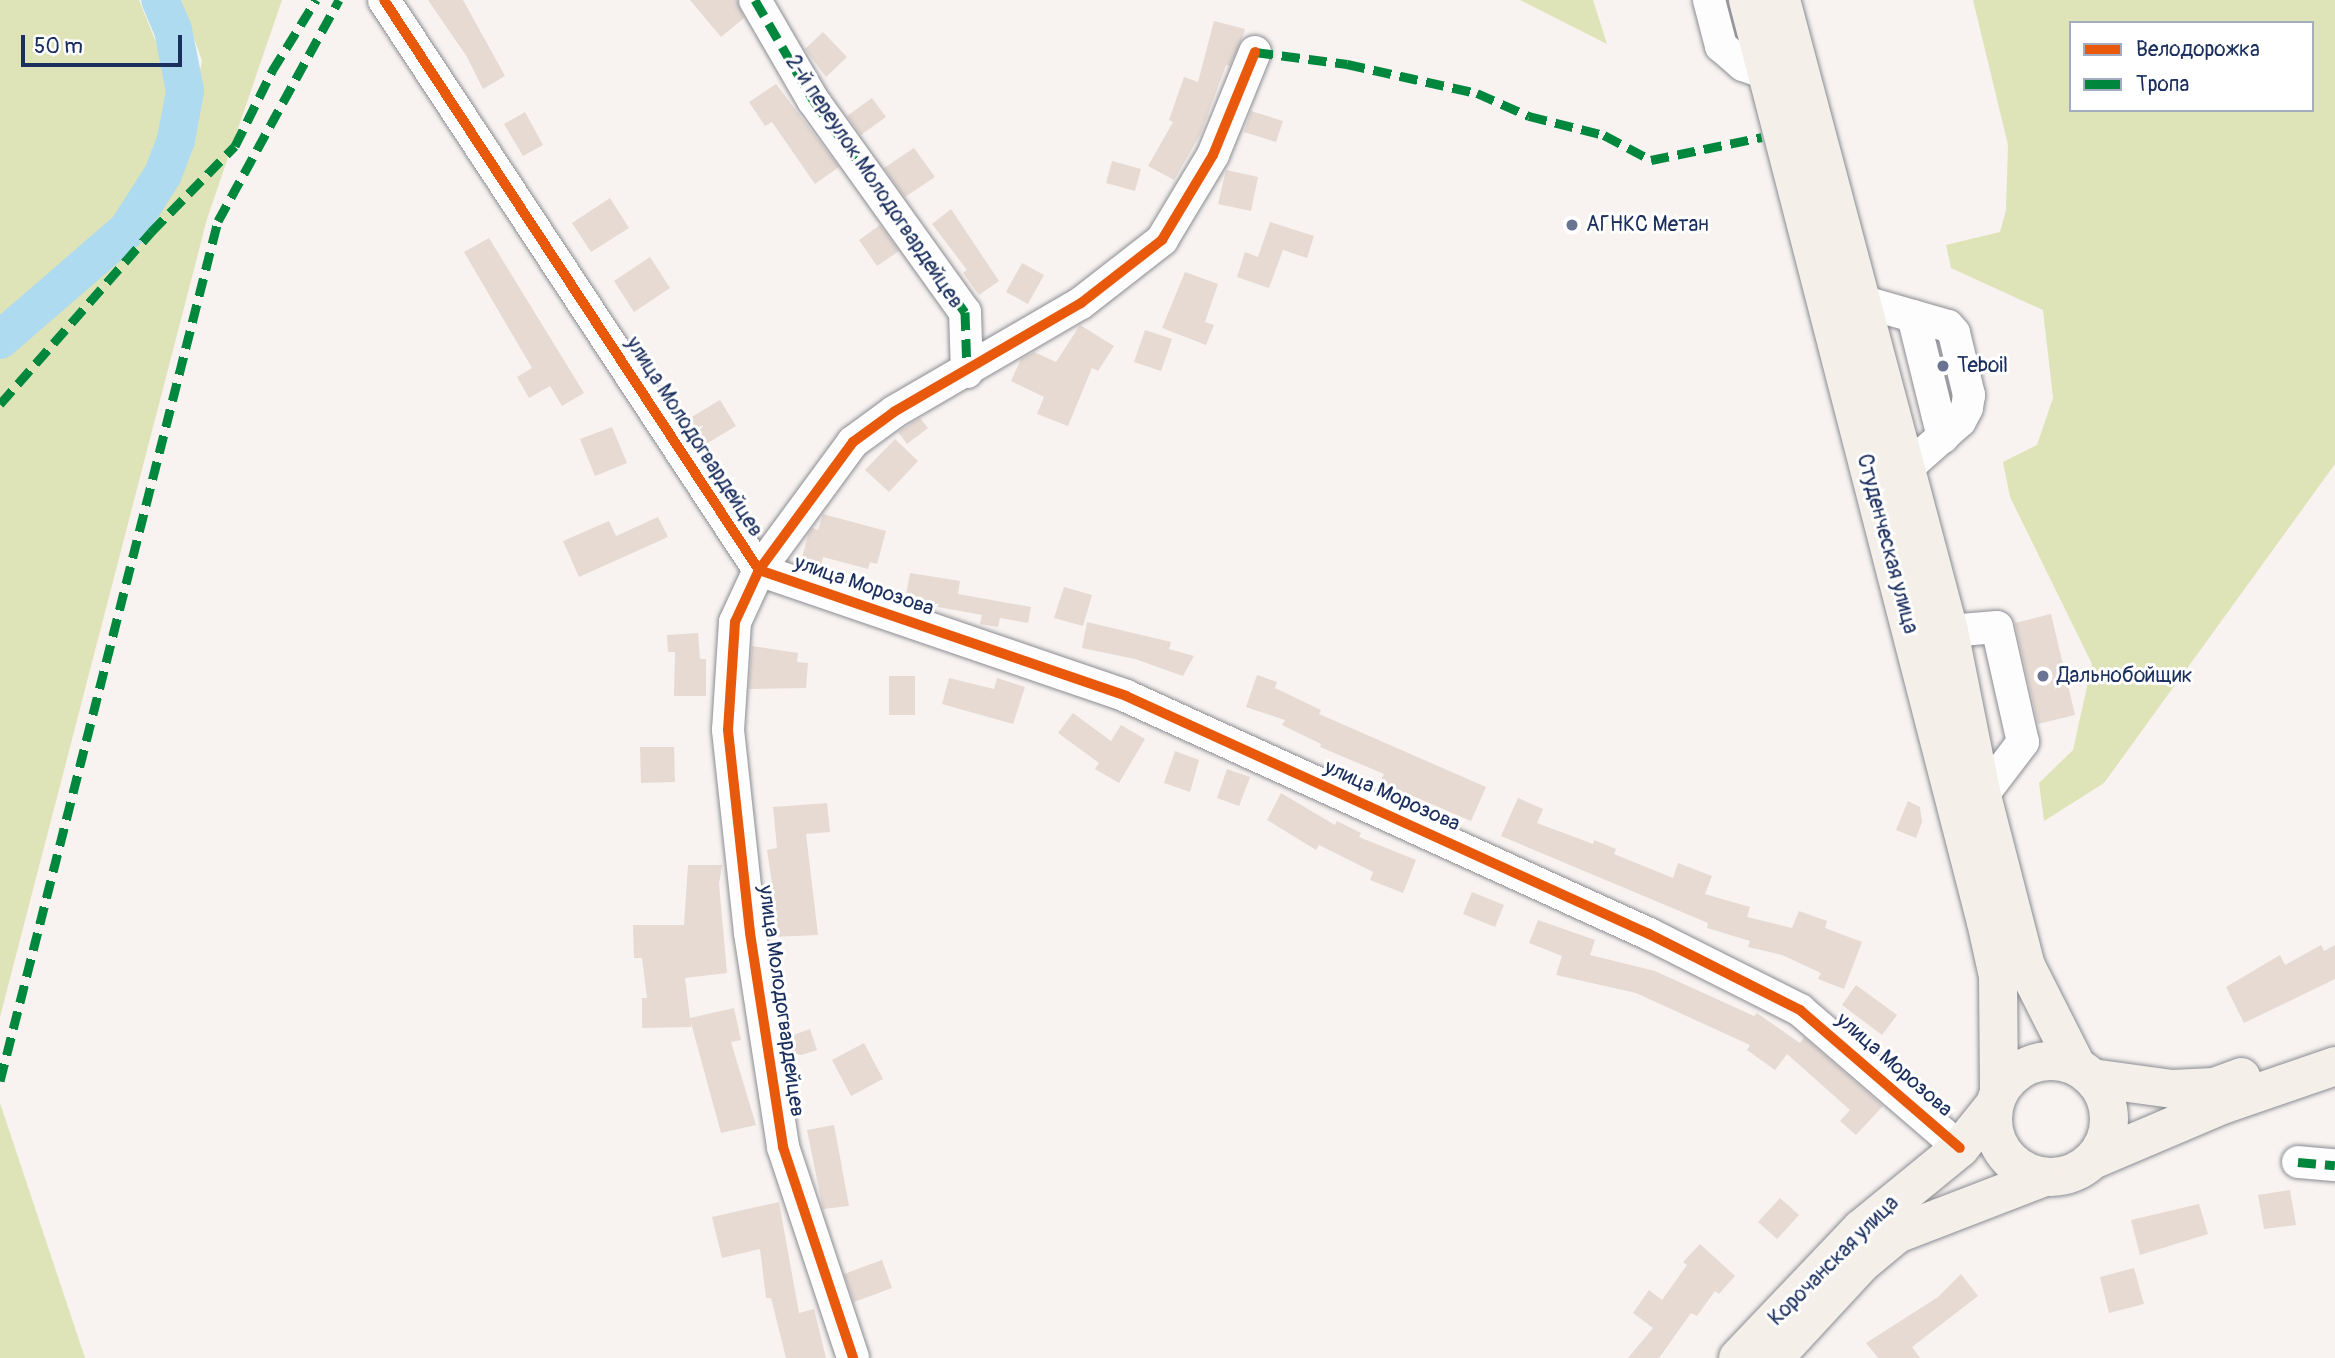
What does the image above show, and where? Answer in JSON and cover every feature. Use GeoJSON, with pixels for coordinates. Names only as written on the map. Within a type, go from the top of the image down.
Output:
{"type":"FeatureCollection","features":[{"type":"Feature","properties":{"kind":"main road","name":"Студенческая улица"},"geometry":{"type":"LineString","coordinates":[[1748,0],[1763,72],[1986,922],[1998,976],[2002,1021],[1996,1100]]}},
{"type":"Feature","properties":{"kind":"main road","name":"Студенческая улица"},"geometry":{"type":"LineString","coordinates":[[1782,0],[1949,631],[1982,796],[2026,966],[2085,1072]]}},
{"type":"Feature","properties":{"kind":"main road"},"geometry":{"type":"LineString","coordinates":[[2335,1045],[2214,1087],[2129,1086],[2042,1061],[2010,1077],[1996,1100],[1992,1128],[2009,1161],[2042,1178],[2062,1177],[2095,1159],[2222,1105],[2335,1066]]}},
{"type":"Feature","properties":{"kind":"main road"},"geometry":{"type":"LineString","coordinates":[[2085,1072],[2109,1109],[2109,1126],[2095,1159]]}},
{"type":"Feature","properties":{"kind":"main road","name":"Корочанская улица"},"geometry":{"type":"LineString","coordinates":[[1738,1358],[1861,1229],[1960,1148],[1996,1100]]}},
{"type":"Feature","properties":{"kind":"main road","name":"Корочанская улица"},"geometry":{"type":"LineString","coordinates":[[1774,1358],[1861,1264],[1897,1234],[2042,1178]]}},
{"type":"Feature","properties":{"kind":"street","name":"улица Молодогвардейцев"},"geometry":{"type":"LineString","coordinates":[[384,0],[759,570],[735,622],[728,730],[750,933],[783,1147],[853,1358]]}},
{"type":"Feature","properties":{"kind":"street","name":"2-й переулок Молодогвардейцев"},"geometry":{"type":"LineString","coordinates":[[755,0],[813,100],[965,312],[967,372]]}},
{"type":"Feature","properties":{"kind":"street"},"geometry":{"type":"LineString","coordinates":[[1709,0],[1721,46],[1743,65],[1763,72]]}},
{"type":"Feature","properties":{"kind":"street"},"geometry":{"type":"LineString","coordinates":[[759,570],[853,442],[894,412],[967,372],[1080,303],[1162,240],[1213,155],[1255,52]]}},
{"type":"Feature","properties":{"kind":"street"},"geometry":{"type":"LineString","coordinates":[[1864,302],[1948,326],[1954,332],[1969,395],[1960,421],[1907,468]]}},
{"type":"Feature","properties":{"kind":"street","name":"улица Морозова"},"geometry":{"type":"LineString","coordinates":[[759,570],[1126,696],[1649,934],[1800,1010],[1960,1148]]}},
{"type":"Feature","properties":{"kind":"street"},"geometry":{"type":"LineString","coordinates":[[1949,631],[1997,627],[2023,742],[1982,796]]}},
{"type":"Feature","properties":{"kind":"street"},"geometry":{"type":"LineString","coordinates":[[2298,1162],[2335,1165]]}},
{"type":"Feature","properties":{"kind":"green space"},"geometry":{"type":"Polygon","coordinates":[[[0,0],[139,0],[164,62],[178,180],[202,61],[181,0],[282,0],[207,219],[0,1017],[0,0]]]}},
{"type":"Feature","properties":{"kind":"green space"},"geometry":{"type":"Polygon","coordinates":[[[1520,0],[1593,0],[1607,44],[1520,0]]]}},
{"type":"Feature","properties":{"kind":"green space"},"geometry":{"type":"Polygon","coordinates":[[[1973,0],[2335,0],[2335,464],[2104,783],[2044,821],[2039,783],[2073,750],[2092,664],[2010,497],[2003,462],[2037,445],[2053,398],[2043,310],[1951,268],[1946,245],[2000,232],[2006,210],[2008,145],[1973,0]]]}},
{"type":"Feature","properties":{"kind":"green space"},"geometry":{"type":"Polygon","coordinates":[[[0,1103],[85,1358],[0,1358],[0,1103]]]}},
{"type":"Feature","properties":{"kind":"building"},"geometry":{"type":"Polygon","coordinates":[[[428,0],[463,0],[505,76],[483,89],[467,57],[428,0]]]}},
{"type":"Feature","properties":{"kind":"building"},"geometry":{"type":"Polygon","coordinates":[[[690,0],[737,0],[744,18],[721,37],[690,0]]]}},
{"type":"Feature","properties":{"kind":"building"},"geometry":{"type":"Polygon","coordinates":[[[1214,21],[1245,29],[1230,66],[1226,65],[1201,133],[1174,180],[1148,166],[1173,122],[1169,120],[1184,77],[1198,82],[1214,21]]]}},
{"type":"Feature","properties":{"kind":"building"},"geometry":{"type":"Polygon","coordinates":[[[823,32],[847,57],[826,77],[805,49],[823,32]]]}},
{"type":"Feature","properties":{"kind":"building"},"geometry":{"type":"Polygon","coordinates":[[[776,84],[839,167],[815,184],[772,122],[765,126],[749,102],[776,84]]]}},
{"type":"Feature","properties":{"kind":"building"},"geometry":{"type":"Polygon","coordinates":[[[872,98],[886,117],[861,135],[847,116],[872,98]]]}},
{"type":"Feature","properties":{"kind":"building"},"geometry":{"type":"Polygon","coordinates":[[[1251,111],[1283,121],[1276,142],[1244,132],[1251,111]]]}},
{"type":"Feature","properties":{"kind":"building"},"geometry":{"type":"Polygon","coordinates":[[[525,112],[543,145],[523,156],[504,124],[525,112]]]}},
{"type":"Feature","properties":{"kind":"building"},"geometry":{"type":"Polygon","coordinates":[[[914,148],[935,177],[905,197],[884,168],[914,148]]]}},
{"type":"Feature","properties":{"kind":"building"},"geometry":{"type":"Polygon","coordinates":[[[1112,161],[1141,169],[1135,191],[1106,183],[1112,161]]]}},
{"type":"Feature","properties":{"kind":"building"},"geometry":{"type":"Polygon","coordinates":[[[1226,170],[1258,177],[1251,211],[1218,204],[1226,170]]]}},
{"type":"Feature","properties":{"kind":"building"},"geometry":{"type":"Polygon","coordinates":[[[610,198],[629,228],[591,252],[572,223],[610,198]]]}},
{"type":"Feature","properties":{"kind":"building"},"geometry":{"type":"Polygon","coordinates":[[[951,209],[999,281],[979,295],[963,273],[967,270],[932,224],[951,209]]]}},
{"type":"Feature","properties":{"kind":"building"},"geometry":{"type":"Polygon","coordinates":[[[1270,222],[1314,236],[1307,258],[1283,250],[1269,288],[1237,277],[1245,252],[1258,257],[1270,222]]]}},
{"type":"Feature","properties":{"kind":"building"},"geometry":{"type":"Polygon","coordinates":[[[880,225],[899,251],[877,266],[859,240],[880,225]]]}},
{"type":"Feature","properties":{"kind":"building"},"geometry":{"type":"Polygon","coordinates":[[[489,238],[584,393],[562,406],[550,386],[529,398],[517,377],[532,368],[464,252],[489,238]]]}},
{"type":"Feature","properties":{"kind":"building"},"geometry":{"type":"Polygon","coordinates":[[[650,257],[670,288],[634,312],[614,281],[650,257]]]}},
{"type":"Feature","properties":{"kind":"building"},"geometry":{"type":"Polygon","coordinates":[[[1022,263],[1044,275],[1028,304],[1006,292],[1022,263]]]}},
{"type":"Feature","properties":{"kind":"building"},"geometry":{"type":"Polygon","coordinates":[[[1185,272],[1218,284],[1205,322],[1214,325],[1206,345],[1162,328],[1185,272]]]}},
{"type":"Feature","properties":{"kind":"building"},"geometry":{"type":"Polygon","coordinates":[[[1080,325],[1114,346],[1098,371],[1092,368],[1068,426],[1037,414],[1044,397],[1011,381],[1021,359],[1034,352],[1056,362],[1080,325]]]}},
{"type":"Feature","properties":{"kind":"building"},"geometry":{"type":"Polygon","coordinates":[[[1145,330],[1172,339],[1161,371],[1134,362],[1145,330]]]}},
{"type":"Feature","properties":{"kind":"building"},"geometry":{"type":"Polygon","coordinates":[[[720,400],[736,426],[706,444],[690,418],[720,400]]]}},
{"type":"Feature","properties":{"kind":"building"},"geometry":{"type":"Polygon","coordinates":[[[920,418],[928,428],[907,444],[898,432],[920,418]]]}},
{"type":"Feature","properties":{"kind":"building"},"geometry":{"type":"Polygon","coordinates":[[[612,427],[627,463],[595,476],[580,439],[612,427]]]}},
{"type":"Feature","properties":{"kind":"building"},"geometry":{"type":"Polygon","coordinates":[[[895,439],[918,461],[889,492],[865,470],[895,439]]]}},
{"type":"Feature","properties":{"kind":"building"},"geometry":{"type":"Polygon","coordinates":[[[823,514],[886,531],[877,564],[870,562],[868,569],[823,557],[821,566],[801,561],[808,535],[812,528],[818,530],[823,514]]]}},
{"type":"Feature","properties":{"kind":"building"},"geometry":{"type":"Polygon","coordinates":[[[658,517],[668,537],[579,577],[563,541],[609,521],[616,536],[658,517]]]}},
{"type":"Feature","properties":{"kind":"building"},"geometry":{"type":"Polygon","coordinates":[[[910,573],[960,581],[958,594],[1031,607],[1028,623],[1000,618],[998,627],[980,624],[982,615],[905,601],[910,573]]]}},
{"type":"Feature","properties":{"kind":"building"},"geometry":{"type":"Polygon","coordinates":[[[1064,587],[1092,595],[1083,626],[1054,618],[1064,587]]]}},
{"type":"Feature","properties":{"kind":"building","name":"Дальнобойщик"},"geometry":{"type":"Polygon","coordinates":[[[2051,614],[2075,715],[2038,724],[2015,623],[2051,614]]]}},
{"type":"Feature","properties":{"kind":"building"},"geometry":{"type":"Polygon","coordinates":[[[1087,622],[1171,642],[1169,649],[1194,656],[1183,676],[1135,659],[1082,648],[1087,622]]]}},
{"type":"Feature","properties":{"kind":"building"},"geometry":{"type":"Polygon","coordinates":[[[698,633],[700,659],[706,659],[706,696],[674,696],[675,652],[668,652],[667,635],[698,633]]]}},
{"type":"Feature","properties":{"kind":"building"},"geometry":{"type":"Polygon","coordinates":[[[752,646],[798,653],[797,662],[808,663],[806,688],[749,689],[752,646]]]}},
{"type":"Feature","properties":{"kind":"building"},"geometry":{"type":"Polygon","coordinates":[[[1257,675],[1277,682],[1275,688],[1321,710],[1319,714],[1486,787],[1471,821],[1380,782],[1384,774],[1320,747],[1321,744],[1282,725],[1285,720],[1246,707],[1257,675]]]}},
{"type":"Feature","properties":{"kind":"building"},"geometry":{"type":"Polygon","coordinates":[[[889,676],[915,676],[915,715],[889,715],[889,676]]]}},
{"type":"Feature","properties":{"kind":"building"},"geometry":{"type":"Polygon","coordinates":[[[949,678],[994,689],[997,678],[1025,687],[1013,724],[942,704],[949,678]]]}},
{"type":"Feature","properties":{"kind":"building"},"geometry":{"type":"Polygon","coordinates":[[[1073,713],[1111,741],[1121,725],[1145,739],[1119,783],[1095,769],[1099,763],[1058,733],[1073,713]]]}},
{"type":"Feature","properties":{"kind":"building"},"geometry":{"type":"Polygon","coordinates":[[[640,747],[674,747],[675,782],[641,783],[640,747]]]}},
{"type":"Feature","properties":{"kind":"building"},"geometry":{"type":"Polygon","coordinates":[[[1175,751],[1199,760],[1190,792],[1164,783],[1175,751]]]}},
{"type":"Feature","properties":{"kind":"building"},"geometry":{"type":"Polygon","coordinates":[[[1227,769],[1250,777],[1239,806],[1217,798],[1227,769]]]}},
{"type":"Feature","properties":{"kind":"building"},"geometry":{"type":"Polygon","coordinates":[[[1281,793],[1335,825],[1337,821],[1361,833],[1359,837],[1416,860],[1403,893],[1370,880],[1373,872],[1319,845],[1316,850],[1267,820],[1281,793]]]}},
{"type":"Feature","properties":{"kind":"building"},"geometry":{"type":"Polygon","coordinates":[[[1518,798],[1543,809],[1537,823],[1593,844],[1594,840],[1616,849],[1614,854],[1673,878],[1678,863],[1712,876],[1705,894],[1750,907],[1747,917],[1792,928],[1799,911],[1827,921],[1825,928],[1862,942],[1844,989],[1818,979],[1821,973],[1782,955],[1748,947],[1750,941],[1707,928],[1708,923],[1501,836],[1518,798]]]}},
{"type":"Feature","properties":{"kind":"building"},"geometry":{"type":"Polygon","coordinates":[[[1908,801],[1920,807],[1922,822],[1916,838],[1896,830],[1908,801]]]}},
{"type":"Feature","properties":{"kind":"building"},"geometry":{"type":"Polygon","coordinates":[[[827,803],[830,832],[806,834],[818,935],[772,937],[771,911],[776,911],[767,850],[777,848],[773,807],[827,803]]]}},
{"type":"Feature","properties":{"kind":"building"},"geometry":{"type":"Polygon","coordinates":[[[688,865],[722,865],[719,884],[727,973],[685,978],[690,1018],[734,1008],[741,1040],[731,1042],[756,1125],[721,1133],[691,1023],[691,1027],[642,1028],[642,998],[647,998],[642,958],[634,958],[633,925],[684,925],[688,865]]]}},
{"type":"Feature","properties":{"kind":"building"},"geometry":{"type":"Polygon","coordinates":[[[1472,892],[1504,905],[1495,927],[1463,914],[1472,892]]]}},
{"type":"Feature","properties":{"kind":"building"},"geometry":{"type":"Polygon","coordinates":[[[1538,920],[1595,940],[1590,955],[1655,971],[1754,1016],[1757,1013],[1800,1043],[1804,1037],[1883,1106],[1856,1135],[1840,1121],[1850,1110],[1787,1054],[1775,1070],[1747,1050],[1750,1045],[1636,993],[1556,975],[1562,956],[1529,943],[1538,920]]]}},
{"type":"Feature","properties":{"kind":"building"},"geometry":{"type":"Polygon","coordinates":[[[2321,945],[2324,951],[2335,945],[2335,979],[2244,1023],[2226,987],[2280,955],[2285,965],[2321,945]]]}},
{"type":"Feature","properties":{"kind":"building"},"geometry":{"type":"Polygon","coordinates":[[[1856,985],[1897,1015],[1882,1035],[1842,1005],[1856,985]]]}},
{"type":"Feature","properties":{"kind":"building"},"geometry":{"type":"Polygon","coordinates":[[[810,1029],[817,1050],[789,1059],[785,1038],[810,1029]]]}},
{"type":"Feature","properties":{"kind":"building"},"geometry":{"type":"Polygon","coordinates":[[[864,1043],[883,1079],[851,1096],[832,1060],[864,1043]]]}},
{"type":"Feature","properties":{"kind":"building"},"geometry":{"type":"Polygon","coordinates":[[[834,1125],[849,1206],[823,1209],[807,1130],[834,1125]]]}},
{"type":"Feature","properties":{"kind":"building"},"geometry":{"type":"Polygon","coordinates":[[[2290,1190],[2296,1225],[2264,1229],[2258,1195],[2290,1190]]]}},
{"type":"Feature","properties":{"kind":"building"},"geometry":{"type":"Polygon","coordinates":[[[1780,1198],[1799,1215],[1777,1239],[1758,1222],[1780,1198]]]}},
{"type":"Feature","properties":{"kind":"building"},"geometry":{"type":"Polygon","coordinates":[[[779,1202],[799,1313],[814,1309],[826,1358],[786,1358],[771,1298],[766,1298],[760,1249],[722,1258],[712,1217],[779,1202]]]}},
{"type":"Feature","properties":{"kind":"building"},"geometry":{"type":"Polygon","coordinates":[[[2199,1204],[2208,1234],[2140,1255],[2131,1220],[2199,1204]]]}},
{"type":"Feature","properties":{"kind":"building"},"geometry":{"type":"Polygon","coordinates":[[[1700,1244],[1735,1276],[1719,1294],[1715,1291],[1697,1316],[1691,1313],[1659,1358],[1628,1358],[1653,1328],[1633,1313],[1649,1290],[1662,1300],[1687,1265],[1683,1262],[1700,1244]]]}},
{"type":"Feature","properties":{"kind":"building"},"geometry":{"type":"Polygon","coordinates":[[[882,1260],[892,1288],[854,1302],[844,1274],[882,1260]]]}},
{"type":"Feature","properties":{"kind":"building"},"geometry":{"type":"Polygon","coordinates":[[[2134,1268],[2144,1304],[2109,1313],[2100,1277],[2134,1268]]]}},
{"type":"Feature","properties":{"kind":"building"},"geometry":{"type":"Polygon","coordinates":[[[1961,1274],[1978,1296],[1912,1347],[1920,1358],[1878,1358],[1866,1343],[1938,1297],[1961,1274]]]}},
{"type":"Feature","properties":{"kind":"waterway"},"geometry":{"type":"LineString","coordinates":[[0,340],[128,229],[163,174],[176,140],[185,91],[173,30],[160,0]]}},
{"type":"Feature","properties":{"kind":"marked path"},"geometry":{"type":"LineString","coordinates":[[0,404],[151,232],[235,146],[272,71],[316,0]]}},
{"type":"Feature","properties":{"kind":"marked path"},"geometry":{"type":"LineString","coordinates":[[0,1081],[218,221],[339,0]]}},
{"type":"Feature","properties":{"kind":"marked path"},"geometry":{"type":"LineString","coordinates":[[755,0],[813,100],[965,312],[967,372]]}},
{"type":"Feature","properties":{"kind":"marked path"},"geometry":{"type":"LineString","coordinates":[[1253,56],[1255,52],[1347,64],[1477,93],[1529,116],[1604,135],[1651,160],[1762,137]]}},
{"type":"Feature","properties":{"kind":"marked path"},"geometry":{"type":"LineString","coordinates":[[2298,1162],[2335,1165]]}},
{"type":"Feature","properties":{"kind":"cycle path"},"geometry":{"type":"LineString","coordinates":[[384,0],[759,570],[735,622],[728,730],[750,933],[783,1147],[853,1358]]}},
{"type":"Feature","properties":{"kind":"cycle path"},"geometry":{"type":"LineString","coordinates":[[1255,52],[1213,155],[1162,240],[1081,303],[894,412],[853,442],[759,570],[1126,696],[1649,934],[1800,1010],[1960,1148]]}},
{"type":"Feature","properties":{"kind":"place","name":"АГНКС Метан"},"geometry":{"type":"Point","coordinates":[1572,225]}},
{"type":"Feature","properties":{"kind":"place","name":"Teboil"},"geometry":{"type":"Point","coordinates":[1943,366]}},
{"type":"Feature","properties":{"kind":"place","name":"Дальнобойщик"},"geometry":{"type":"Point","coordinates":[2043,676]}}]}
